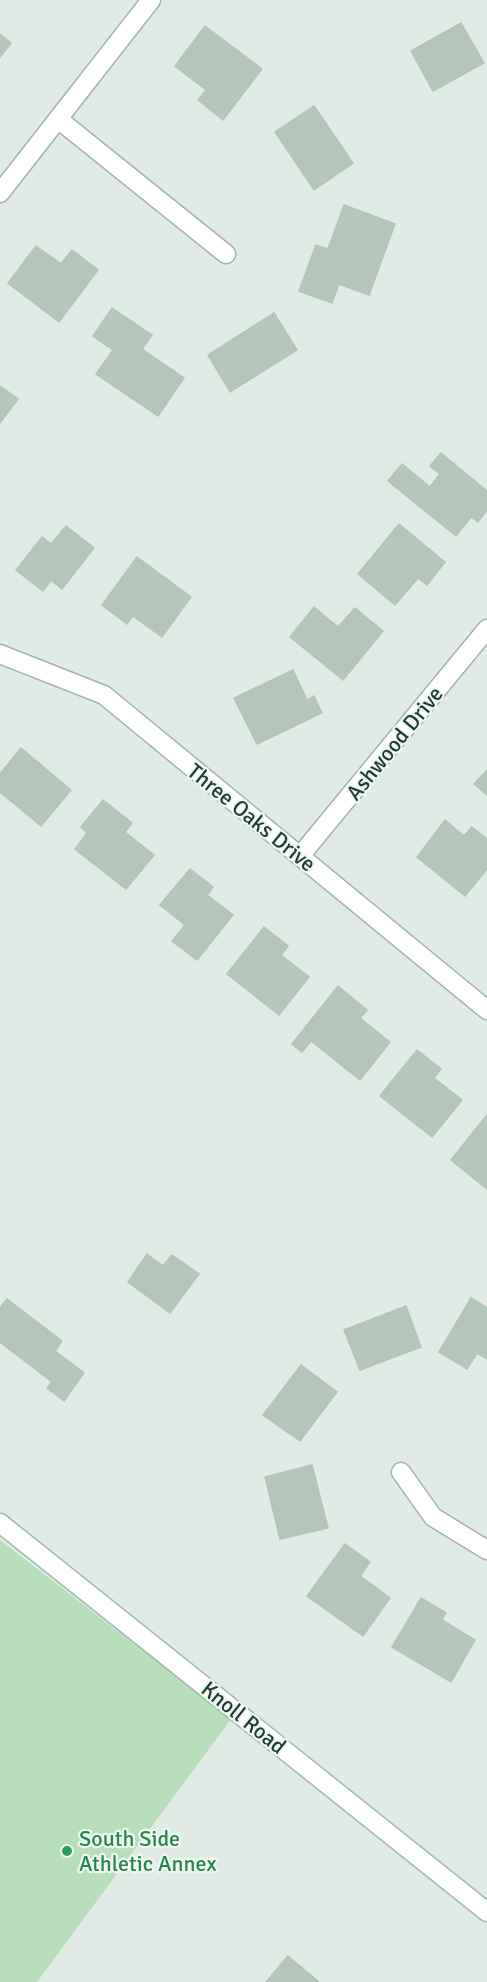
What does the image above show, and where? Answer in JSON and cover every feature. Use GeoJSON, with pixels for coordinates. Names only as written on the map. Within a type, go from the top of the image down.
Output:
{"type":"FeatureCollection","features":[{"type":"Feature","properties":{"kind":"street"},"geometry":{"type":"LineString","coordinates":[[0,193],[151,0]]}},
{"type":"Feature","properties":{"kind":"street"},"geometry":{"type":"LineString","coordinates":[[58,119],[226,254]]}},
{"type":"Feature","properties":{"kind":"street","name":"Ashwood Drive"},"geometry":{"type":"LineString","coordinates":[[300,856],[487,629]]}},
{"type":"Feature","properties":{"kind":"street","name":"Three Oaks Drive"},"geometry":{"type":"LineString","coordinates":[[0,654],[104,695],[487,1010]]}},
{"type":"Feature","properties":{"kind":"street"},"geometry":{"type":"LineString","coordinates":[[401,1472],[433,1517],[487,1550]]}},
{"type":"Feature","properties":{"kind":"street","name":"Knoll Road"},"geometry":{"type":"LineString","coordinates":[[0,1523],[487,1912]]}},
{"type":"Feature","properties":{"kind":"green space","name":"South Side Athletic Annex"},"geometry":{"type":"Polygon","coordinates":[[[0,1540],[231,1719],[37,1982],[0,1982],[0,1540]]]}},
{"type":"Feature","properties":{"kind":"building"},"geometry":{"type":"Polygon","coordinates":[[[461,23],[484,63],[433,91],[411,51],[461,23]]]}},
{"type":"Feature","properties":{"kind":"building"},"geometry":{"type":"Polygon","coordinates":[[[205,26],[262,69],[223,120],[198,100],[206,90],[175,66],[205,26]]]}},
{"type":"Feature","properties":{"kind":"building"},"geometry":{"type":"Polygon","coordinates":[[[0,34],[11,43],[0,57],[0,34]]]}},
{"type":"Feature","properties":{"kind":"building"},"geometry":{"type":"Polygon","coordinates":[[[314,106],[353,163],[314,190],[275,132],[314,106]]]}},
{"type":"Feature","properties":{"kind":"building"},"geometry":{"type":"Polygon","coordinates":[[[344,205],[395,224],[369,295],[339,284],[332,303],[299,291],[316,245],[328,249],[344,205]]]}},
{"type":"Feature","properties":{"kind":"building"},"geometry":{"type":"Polygon","coordinates":[[[36,246],[61,264],[72,250],[98,270],[59,322],[8,283],[36,246]]]}},
{"type":"Feature","properties":{"kind":"building"},"geometry":{"type":"Polygon","coordinates":[[[112,308],[152,335],[142,349],[184,378],[158,416],[96,374],[113,350],[93,336],[112,308]]]}},
{"type":"Feature","properties":{"kind":"building"},"geometry":{"type":"Polygon","coordinates":[[[274,313],[297,350],[230,392],[208,355],[274,313]]]}},
{"type":"Feature","properties":{"kind":"building"},"geometry":{"type":"Polygon","coordinates":[[[0,386],[18,399],[0,423],[0,386]]]}},
{"type":"Feature","properties":{"kind":"building"},"geometry":{"type":"Polygon","coordinates":[[[441,453],[487,491],[487,510],[478,522],[471,517],[456,536],[388,481],[402,464],[430,487],[440,474],[430,466],[441,453]]]}},
{"type":"Feature","properties":{"kind":"building"},"geometry":{"type":"Polygon","coordinates":[[[399,524],[445,562],[427,585],[418,578],[395,605],[358,574],[399,524]]]}},
{"type":"Feature","properties":{"kind":"building"},"geometry":{"type":"Polygon","coordinates":[[[66,526],[94,548],[62,589],[51,580],[43,591],[16,570],[42,537],[51,544],[66,526]]]}},
{"type":"Feature","properties":{"kind":"building"},"geometry":{"type":"Polygon","coordinates":[[[137,557],[191,597],[162,637],[133,616],[127,624],[102,605],[137,557]]]}},
{"type":"Feature","properties":{"kind":"building"},"geometry":{"type":"Polygon","coordinates":[[[314,607],[338,627],[355,608],[383,631],[343,680],[290,637],[314,607]]]}},
{"type":"Feature","properties":{"kind":"building"},"geometry":{"type":"Polygon","coordinates":[[[293,670],[307,700],[314,696],[322,713],[257,744],[234,698],[293,670]]]}},
{"type":"Feature","properties":{"kind":"building"},"geometry":{"type":"Polygon","coordinates":[[[21,748],[71,790],[41,826],[0,792],[0,774],[21,748]]]}},
{"type":"Feature","properties":{"kind":"building"},"geometry":{"type":"Polygon","coordinates":[[[487,770],[487,795],[474,784],[487,770]]]}},
{"type":"Feature","properties":{"kind":"building"},"geometry":{"type":"Polygon","coordinates":[[[103,800],[132,823],[125,832],[154,855],[126,889],[75,849],[87,833],[81,827],[103,800]]]}},
{"type":"Feature","properties":{"kind":"building"},"geometry":{"type":"Polygon","coordinates":[[[445,820],[464,836],[472,827],[487,839],[487,869],[465,896],[417,857],[445,820]]]}},
{"type":"Feature","properties":{"kind":"building"},"geometry":{"type":"Polygon","coordinates":[[[190,869],[213,887],[207,895],[233,915],[197,960],[172,941],[185,925],[160,905],[190,869]]]}},
{"type":"Feature","properties":{"kind":"building"},"geometry":{"type":"Polygon","coordinates":[[[264,927],[288,946],[281,955],[309,977],[279,1015],[227,974],[264,927]]]}},
{"type":"Feature","properties":{"kind":"building"},"geometry":{"type":"Polygon","coordinates":[[[338,986],[367,1010],[360,1018],[390,1042],[360,1080],[311,1041],[302,1052],[292,1044],[338,986]]]}},
{"type":"Feature","properties":{"kind":"building"},"geometry":{"type":"Polygon","coordinates":[[[417,1050],[441,1069],[434,1078],[462,1100],[432,1137],[380,1096],[417,1050]]]}},
{"type":"Feature","properties":{"kind":"building"},"geometry":{"type":"Polygon","coordinates":[[[487,1115],[487,1189],[451,1160],[487,1115]]]}},
{"type":"Feature","properties":{"kind":"building"},"geometry":{"type":"Polygon","coordinates":[[[147,1254],[163,1266],[172,1255],[199,1274],[170,1313],[128,1282],[147,1254]]]}},
{"type":"Feature","properties":{"kind":"building"},"geometry":{"type":"Polygon","coordinates":[[[471,1298],[487,1308],[487,1359],[477,1353],[467,1369],[439,1352],[471,1298]]]}},
{"type":"Feature","properties":{"kind":"building"},"geometry":{"type":"Polygon","coordinates":[[[7,1299],[62,1341],[55,1351],[84,1373],[64,1401],[47,1388],[52,1382],[0,1342],[0,1308],[7,1299]]]}},
{"type":"Feature","properties":{"kind":"building"},"geometry":{"type":"Polygon","coordinates":[[[406,1306],[421,1347],[360,1370],[344,1330],[406,1306]]]}},
{"type":"Feature","properties":{"kind":"building"},"geometry":{"type":"Polygon","coordinates":[[[301,1365],[337,1392],[300,1441],[263,1415],[301,1365]]]}},
{"type":"Feature","properties":{"kind":"building"},"geometry":{"type":"Polygon","coordinates":[[[312,1465],[328,1528],[280,1539],[265,1477],[312,1465]]]}},
{"type":"Feature","properties":{"kind":"building"},"geometry":{"type":"Polygon","coordinates":[[[345,1544],[370,1562],[360,1576],[390,1598],[363,1636],[307,1596],[345,1544]]]}},
{"type":"Feature","properties":{"kind":"building"},"geometry":{"type":"Polygon","coordinates":[[[421,1598],[446,1613],[442,1620],[475,1640],[451,1682],[392,1647],[421,1598]]]}},
{"type":"Feature","properties":{"kind":"building"},"geometry":{"type":"Polygon","coordinates":[[[288,1956],[319,1982],[266,1982],[288,1956]]]}},
{"type":"Feature","properties":{"kind":"place","name":"South Side Athletic Annex"},"geometry":{"type":"Point","coordinates":[67,1851]}}]}
